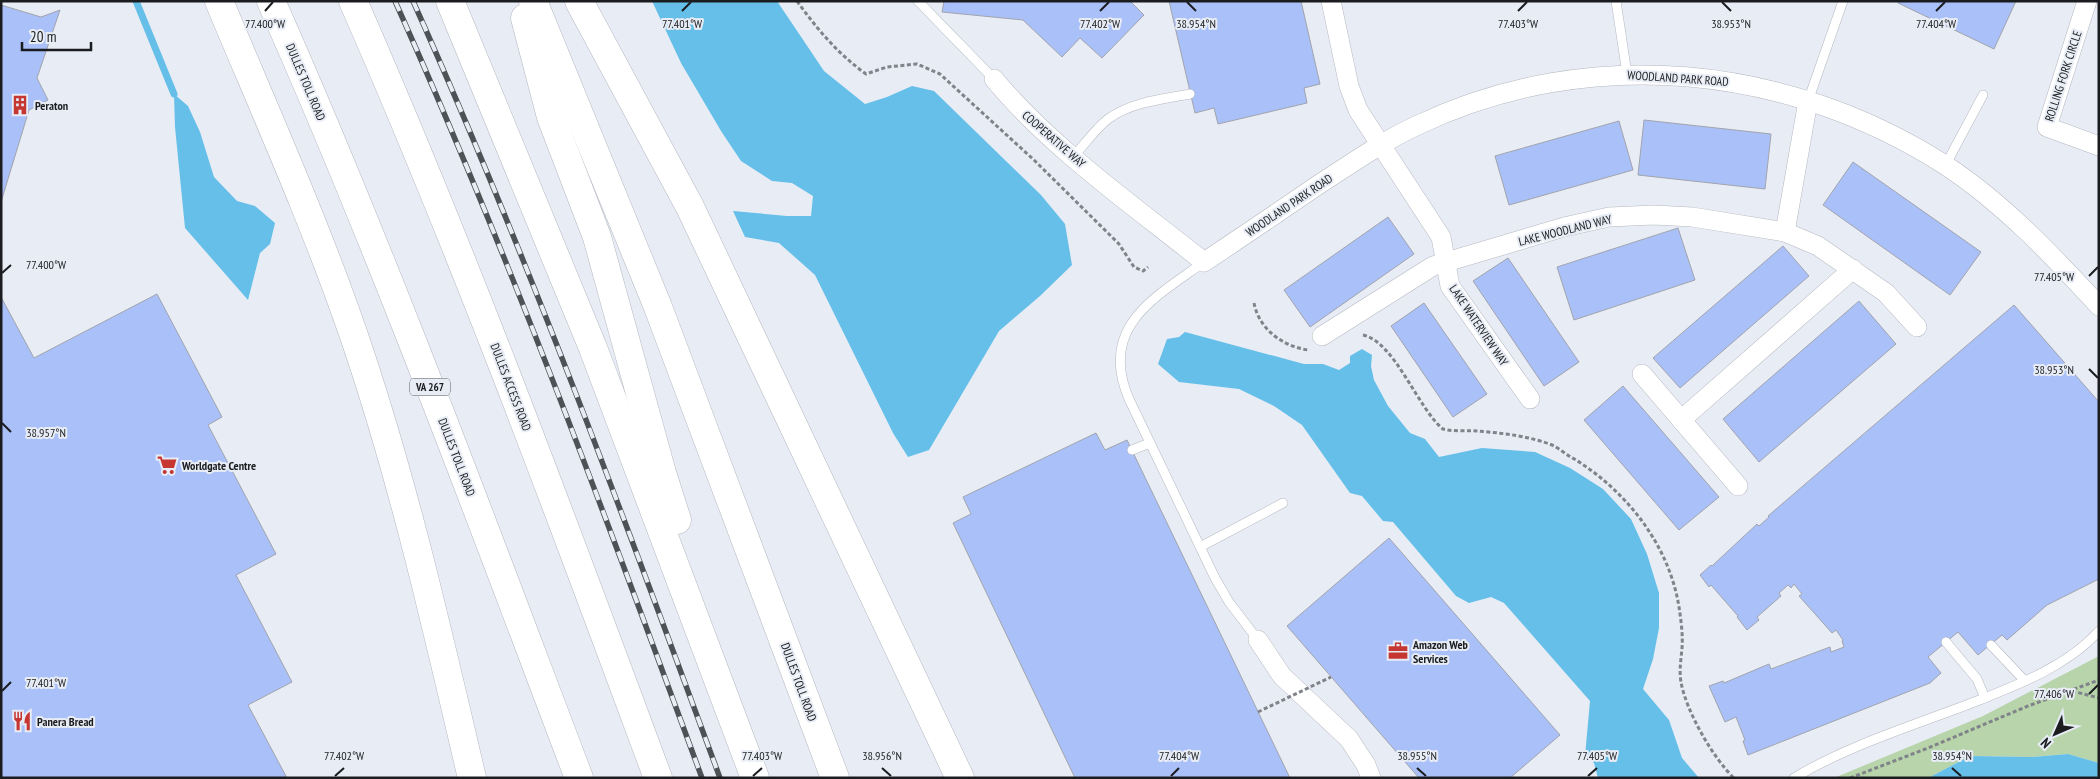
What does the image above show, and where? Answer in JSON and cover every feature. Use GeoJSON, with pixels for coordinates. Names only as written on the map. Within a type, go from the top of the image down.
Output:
{"type":"FeatureCollection","features":[{"type":"Feature","properties":{"kind":"highway"},"geometry":{"type":"LineString","coordinates":[[219,1],[321,246],[356,344],[382,427],[416,548],[472,778]]}},
{"type":"Feature","properties":{"kind":"highway","name":"DULLES TOLL ROAD"},"geometry":{"type":"LineString","coordinates":[[271,1],[351,188],[402,314],[579,778]]}},
{"type":"Feature","properties":{"kind":"highway","name":"DULLES ACCESS ROAD"},"geometry":{"type":"LineString","coordinates":[[353,1],[462,262],[527,427],[658,778]]}},
{"type":"Feature","properties":{"kind":"highway"},"geometry":{"type":"LineString","coordinates":[[450,1],[593,348],[755,778]]}},
{"type":"Feature","properties":{"kind":"highway"},"geometry":{"type":"LineString","coordinates":[[520,1],[550,117],[597,238],[662,473],[703,590],[742,742]]}},
{"type":"Feature","properties":{"kind":"highway","name":"DULLES TOLL ROAD"},"geometry":{"type":"LineString","coordinates":[[533,1],[658,307],[835,778]]}},
{"type":"Feature","properties":{"kind":"highway"},"geometry":{"type":"LineString","coordinates":[[578,1],[690,207],[960,778]]}},
{"type":"Feature","properties":{"kind":"street"},"geometry":{"type":"LineString","coordinates":[[1330,1],[1353,98],[1365,122],[1380,145]]}},
{"type":"Feature","properties":{"kind":"street","name":"ROLLING FORK CIRCLE"},"geometry":{"type":"LineString","coordinates":[[2087,1],[2047,127],[2099,146]]}},
{"type":"Feature","properties":{"kind":"street","name":"WOODLAND PARK ROAD"},"geometry":{"type":"LineString","coordinates":[[1204,262],[1380,145],[1443,114],[1494,97],[1546,84],[1627,74],[1675,76],[1722,80],[1747,85],[1843,113],[1890,134],[1945,166],[1988,198],[2013,219],[2099,306]]}},
{"type":"Feature","properties":{"kind":"street","name":"COOPERATIVE WAY"},"geometry":{"type":"LineString","coordinates":[[994,79],[1021,111],[1074,157],[1204,262]]}},
{"type":"Feature","properties":{"kind":"street"},"geometry":{"type":"LineString","coordinates":[[1785,232],[1808,102]]}},
{"type":"Feature","properties":{"kind":"street","name":"LAKE WATERVIEW WAY"},"geometry":{"type":"LineString","coordinates":[[1380,145],[1441,237],[1450,286],[1530,399]]}},
{"type":"Feature","properties":{"kind":"street","name":"LAKE WOODLAND WAY"},"geometry":{"type":"LineString","coordinates":[[1316,343],[1433,266],[1564,227],[1609,217],[1654,215],[1692,217],[1785,232],[1818,246],[1886,293],[1917,327]]}},
{"type":"Feature","properties":{"kind":"street"},"geometry":{"type":"LineString","coordinates":[[1681,420],[1853,269]]}},
{"type":"Feature","properties":{"kind":"street"},"geometry":{"type":"LineString","coordinates":[[1642,374],[1738,486]]}},
{"type":"Feature","properties":{"kind":"street"},"geometry":{"type":"LineString","coordinates":[[1258,640],[1286,681],[1350,739],[1366,765],[1371,778]]}},
{"type":"Feature","properties":{"kind":"lane","name":"COOPERATIVE WAY"},"geometry":{"type":"LineString","coordinates":[[918,1],[994,79]]}},
{"type":"Feature","properties":{"kind":"lane"},"geometry":{"type":"LineString","coordinates":[[1616,1],[1627,74]]}},
{"type":"Feature","properties":{"kind":"lane"},"geometry":{"type":"LineString","coordinates":[[1808,102],[1843,1]]}},
{"type":"Feature","properties":{"kind":"lane"},"geometry":{"type":"LineString","coordinates":[[1074,157],[1100,127],[1124,110],[1137,105],[1190,94]]}},
{"type":"Feature","properties":{"kind":"lane"},"geometry":{"type":"LineString","coordinates":[[1945,166],[1983,95]]}},
{"type":"Feature","properties":{"kind":"lane"},"geometry":{"type":"LineString","coordinates":[[1204,262],[1145,305],[1138,313],[1124,336],[1121,354],[1121,374],[1124,387],[1200,547],[1229,602],[1250,627],[1258,640]]}},
{"type":"Feature","properties":{"kind":"lane"},"geometry":{"type":"LineString","coordinates":[[1132,450],[1150,443]]}},
{"type":"Feature","properties":{"kind":"lane"},"geometry":{"type":"LineString","coordinates":[[1200,547],[1283,503]]}},
{"type":"Feature","properties":{"kind":"lane"},"geometry":{"type":"LineString","coordinates":[[1794,778],[1843,753],[2026,681],[2052,666],[2097,634]]}},
{"type":"Feature","properties":{"kind":"lane"},"geometry":{"type":"LineString","coordinates":[[1946,642],[1978,678],[1985,698]]}},
{"type":"Feature","properties":{"kind":"lane"},"geometry":{"type":"LineString","coordinates":[[1990,645],[2026,681]]}},
{"type":"Feature","properties":{"kind":"path"},"geometry":{"type":"LineString","coordinates":[[798,1],[824,36],[850,63],[866,74],[887,67],[917,64],[940,74],[1034,160],[1119,244],[1134,267],[1143,271],[1148,267]]}},
{"type":"Feature","properties":{"kind":"path"},"geometry":{"type":"LineString","coordinates":[[1254,303],[1258,318],[1267,329],[1295,348],[1316,343]]}},
{"type":"Feature","properties":{"kind":"path"},"geometry":{"type":"LineString","coordinates":[[1356,335],[1371,337],[1384,349],[1433,418],[1444,429],[1491,432],[1554,446],[1606,481],[1636,514],[1661,552],[1675,588],[1681,620],[1681,682],[1685,697],[1720,762],[1734,778]]}},
{"type":"Feature","properties":{"kind":"path"},"geometry":{"type":"LineString","coordinates":[[1258,712],[1331,677]]}},
{"type":"Feature","properties":{"kind":"path"},"geometry":{"type":"LineString","coordinates":[[1850,778],[2028,706],[2099,680]]}},
{"type":"Feature","properties":{"kind":"path"},"geometry":{"type":"LineString","coordinates":[[2071,691],[2099,698]]}},
{"type":"Feature","properties":{"kind":"green space"},"geometry":{"type":"Polygon","coordinates":[[[2099,656],[2099,763],[2068,754],[2032,757],[1970,756],[1928,778],[1834,778],[1983,716],[2099,656]]]}},
{"type":"Feature","properties":{"kind":"water"},"geometry":{"type":"Polygon","coordinates":[[[652,1],[777,1],[824,71],[865,104],[912,86],[934,91],[1041,195],[1065,224],[1072,265],[1040,296],[999,331],[929,450],[908,457],[893,433],[815,275],[779,243],[745,237],[733,211],[787,216],[811,216],[813,196],[792,183],[772,181],[741,161],[681,63],[652,1]]]}},
{"type":"Feature","properties":{"kind":"water"},"geometry":{"type":"Polygon","coordinates":[[[174,94],[188,106],[200,132],[214,177],[237,201],[255,206],[275,223],[270,244],[260,253],[248,300],[185,228],[175,127],[174,94]]]}},
{"type":"Feature","properties":{"kind":"water"},"geometry":{"type":"Polygon","coordinates":[[[1185,332],[1304,364],[1323,364],[1339,370],[1350,363],[1350,356],[1362,349],[1372,355],[1371,366],[1374,380],[1388,406],[1410,433],[1425,439],[1439,457],[1482,448],[1535,452],[1570,468],[1603,489],[1631,519],[1647,554],[1659,593],[1659,628],[1653,659],[1643,689],[1669,720],[1682,758],[1699,778],[1598,778],[1594,763],[1585,756],[1590,701],[1504,603],[1491,597],[1469,603],[1456,596],[1393,522],[1383,521],[1362,496],[1350,493],[1302,425],[1274,406],[1239,389],[1179,382],[1158,364],[1167,339],[1179,337],[1185,332]]]}},
{"type":"Feature","properties":{"kind":"water"},"geometry":{"type":"Polygon","coordinates":[[[2068,754],[2099,763],[2099,778],[1928,778],[1970,756],[2032,757],[2068,754]]]}},
{"type":"Feature","properties":{"kind":"building"},"geometry":{"type":"Polygon","coordinates":[[[944,1],[1130,1],[1144,15],[1102,58],[1080,38],[1062,57],[1023,20],[942,12],[944,1]]]}},
{"type":"Feature","properties":{"kind":"building"},"geometry":{"type":"Polygon","coordinates":[[[1169,1],[1301,1],[1320,84],[1304,88],[1307,103],[1218,124],[1214,108],[1195,113],[1169,1]]]}},
{"type":"Feature","properties":{"kind":"building"},"geometry":{"type":"Polygon","coordinates":[[[1899,1],[2016,1],[1994,49],[1898,3],[1899,1]]]}},
{"type":"Feature","properties":{"kind":"building","name":"Peraton"},"geometry":{"type":"Polygon","coordinates":[[[1,5],[41,17],[60,10],[37,78],[48,100],[29,110],[1,202],[1,5]]]}},
{"type":"Feature","properties":{"kind":"building"},"geometry":{"type":"Polygon","coordinates":[[[1644,120],[1771,134],[1765,189],[1638,175],[1644,120]]]}},
{"type":"Feature","properties":{"kind":"building"},"geometry":{"type":"Polygon","coordinates":[[[1619,121],[1633,170],[1509,205],[1495,156],[1619,121]]]}},
{"type":"Feature","properties":{"kind":"building"},"geometry":{"type":"Polygon","coordinates":[[[1853,162],[1981,252],[1950,295],[1823,205],[1853,162]]]}},
{"type":"Feature","properties":{"kind":"building"},"geometry":{"type":"Polygon","coordinates":[[[1388,217],[1414,254],[1310,327],[1284,290],[1388,217]]]}},
{"type":"Feature","properties":{"kind":"building"},"geometry":{"type":"Polygon","coordinates":[[[1678,228],[1695,280],[1574,320],[1557,267],[1678,228]]]}},
{"type":"Feature","properties":{"kind":"building"},"geometry":{"type":"Polygon","coordinates":[[[1783,246],[1809,276],[1680,388],[1653,358],[1783,246]]]}},
{"type":"Feature","properties":{"kind":"building"},"geometry":{"type":"Polygon","coordinates":[[[1508,258],[1579,362],[1544,386],[1473,281],[1508,258]]]}},
{"type":"Feature","properties":{"kind":"building"},"geometry":{"type":"Polygon","coordinates":[[[157,294],[222,417],[208,425],[276,554],[236,575],[292,682],[248,705],[287,778],[1,778],[1,297],[34,358],[157,294]]]}},
{"type":"Feature","properties":{"kind":"building"},"geometry":{"type":"Polygon","coordinates":[[[1859,301],[1896,344],[1759,462],[1723,419],[1859,301]]]}},
{"type":"Feature","properties":{"kind":"building"},"geometry":{"type":"Polygon","coordinates":[[[1424,303],[1487,394],[1453,417],[1391,326],[1424,303]]]}},
{"type":"Feature","properties":{"kind":"building"},"geometry":{"type":"Polygon","coordinates":[[[2014,305],[2099,402],[2099,579],[2047,605],[2007,640],[2002,635],[1978,655],[1958,632],[1928,657],[1941,673],[1930,683],[1748,755],[1743,741],[1745,740],[1736,717],[1725,722],[1709,686],[1723,681],[1724,683],[1769,664],[1771,669],[1830,647],[1831,652],[1844,647],[1843,640],[1836,630],[1832,633],[1799,596],[1802,594],[1794,584],[1791,588],[1788,585],[1779,593],[1781,596],[1757,617],[1759,620],[1747,630],[1738,616],[1711,585],[1709,587],[1700,575],[1757,524],[1759,526],[1768,516],[2014,305]]]}},
{"type":"Feature","properties":{"kind":"building"},"geometry":{"type":"Polygon","coordinates":[[[1623,386],[1719,497],[1679,530],[1584,420],[1623,386]]]}},
{"type":"Feature","properties":{"kind":"building"},"geometry":{"type":"Polygon","coordinates":[[[1096,433],[1105,450],[1127,440],[1290,778],[1075,778],[953,523],[971,514],[963,497],[1096,433]]]}},
{"type":"Feature","properties":{"kind":"building","name":"Amazon Web Services"},"geometry":{"type":"Polygon","coordinates":[[[1389,538],[1560,735],[1510,778],[1419,778],[1287,626],[1389,538]]]}},
{"type":"Feature","properties":{"kind":"waterway"},"geometry":{"type":"LineString","coordinates":[[136,1],[174,94]]}},
{"type":"Feature","properties":{"kind":"railway"},"geometry":{"type":"LineString","coordinates":[[395,1],[478,193],[517,290],[593,484],[702,778]]}},
{"type":"Feature","properties":{"kind":"railway"},"geometry":{"type":"LineString","coordinates":[[413,1],[496,193],[535,290],[611,484],[720,778]]}},
{"type":"Feature","properties":{"kind":"place","name":"Peraton"},"geometry":{"type":"Point","coordinates":[20,105]}},
{"type":"Feature","properties":{"kind":"place","name":"Worldgate Centre"},"geometry":{"type":"Point","coordinates":[167,465]}},
{"type":"Feature","properties":{"kind":"place","name":"Amazon Web Services"},"geometry":{"type":"Point","coordinates":[1398,651]}},
{"type":"Feature","properties":{"kind":"place","name":"Panera Bread"},"geometry":{"type":"Point","coordinates":[22,721]}}]}
